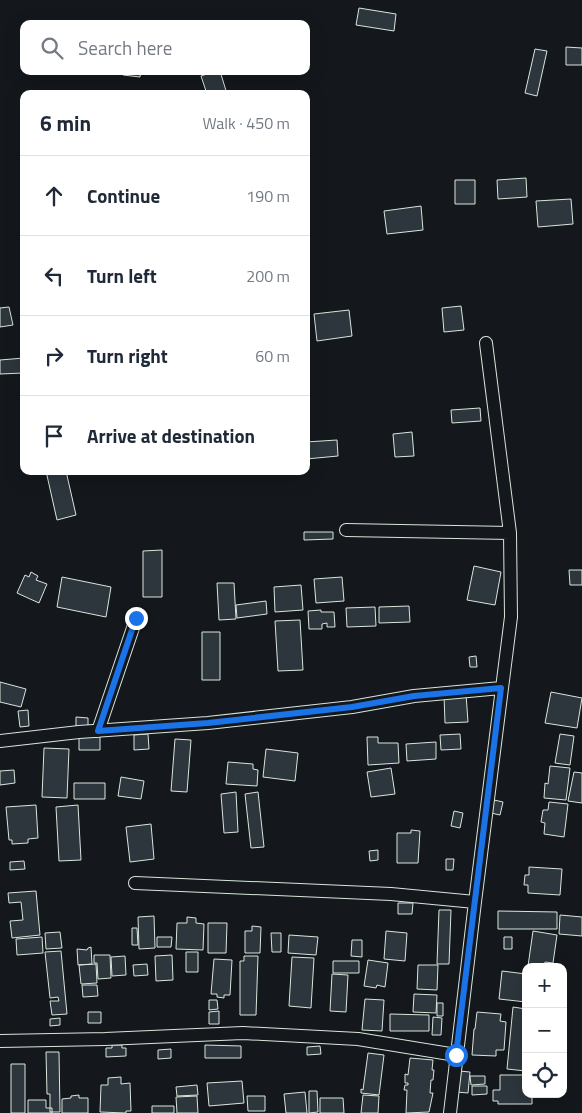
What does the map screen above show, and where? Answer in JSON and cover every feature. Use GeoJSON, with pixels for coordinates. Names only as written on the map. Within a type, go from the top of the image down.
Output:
{"type":"FeatureCollection","features":[{"type":"Feature","properties":{"kind":"street"},"geometry":{"type":"LineString","coordinates":[[450,1113],[511,617],[510,533],[486,343]]}},
{"type":"Feature","properties":{"kind":"street"},"geometry":{"type":"LineString","coordinates":[[346,530],[510,533]]}},
{"type":"Feature","properties":{"kind":"street"},"geometry":{"type":"LineString","coordinates":[[98,731],[136,618]]}},
{"type":"Feature","properties":{"kind":"street"},"geometry":{"type":"LineString","coordinates":[[0,741],[79,732],[218,722],[352,707],[414,696],[501,688]]}},
{"type":"Feature","properties":{"kind":"street"},"geometry":{"type":"LineString","coordinates":[[135,883],[391,894],[475,902]]}},
{"type":"Feature","properties":{"kind":"street"},"geometry":{"type":"LineString","coordinates":[[0,1041],[243,1033],[358,1038],[456,1055]]}},
{"type":"Feature","properties":{"kind":"building"},"geometry":{"type":"Polygon","coordinates":[[[359,8],[396,14],[394,31],[356,25],[359,8]]]}},
{"type":"Feature","properties":{"kind":"building"},"geometry":{"type":"Polygon","coordinates":[[[566,47],[582,48],[582,65],[566,65],[566,47]]]}},
{"type":"Feature","properties":{"kind":"building"},"geometry":{"type":"Polygon","coordinates":[[[535,49],[547,51],[537,96],[525,93],[535,49]]]}},
{"type":"Feature","properties":{"kind":"building"},"geometry":{"type":"Polygon","coordinates":[[[123,75],[140,75],[140,77],[123,75]]]}},
{"type":"Feature","properties":{"kind":"building"},"geometry":{"type":"Polygon","coordinates":[[[221,75],[226,90],[206,90],[201,76],[221,75]]]}},
{"type":"Feature","properties":{"kind":"building"},"geometry":{"type":"Polygon","coordinates":[[[526,178],[527,197],[498,199],[497,180],[526,178]]]}},
{"type":"Feature","properties":{"kind":"building"},"geometry":{"type":"Polygon","coordinates":[[[455,180],[475,180],[475,204],[455,204],[455,180]]]}},
{"type":"Feature","properties":{"kind":"building"},"geometry":{"type":"Polygon","coordinates":[[[571,199],[573,224],[538,227],[536,201],[571,199]]]}},
{"type":"Feature","properties":{"kind":"building"},"geometry":{"type":"Polygon","coordinates":[[[421,206],[423,230],[387,234],[384,211],[421,206]]]}},
{"type":"Feature","properties":{"kind":"building"},"geometry":{"type":"Polygon","coordinates":[[[461,306],[464,330],[444,332],[442,308],[461,306]]]}},
{"type":"Feature","properties":{"kind":"building"},"geometry":{"type":"Polygon","coordinates":[[[9,307],[13,325],[0,327],[0,308],[9,307]]]}},
{"type":"Feature","properties":{"kind":"building"},"geometry":{"type":"Polygon","coordinates":[[[349,310],[352,336],[317,341],[314,314],[349,310]]]}},
{"type":"Feature","properties":{"kind":"building"},"geometry":{"type":"Polygon","coordinates":[[[20,358],[20,373],[0,374],[0,360],[20,358]]]}},
{"type":"Feature","properties":{"kind":"building"},"geometry":{"type":"Polygon","coordinates":[[[480,408],[481,421],[452,423],[451,410],[480,408]]]}},
{"type":"Feature","properties":{"kind":"building"},"geometry":{"type":"Polygon","coordinates":[[[412,432],[414,456],[395,457],[393,434],[412,432]]]}},
{"type":"Feature","properties":{"kind":"building"},"geometry":{"type":"Polygon","coordinates":[[[337,440],[338,456],[310,459],[310,442],[337,440]]]}},
{"type":"Feature","properties":{"kind":"building"},"geometry":{"type":"Polygon","coordinates":[[[47,475],[67,475],[76,515],[57,520],[47,475]]]}},
{"type":"Feature","properties":{"kind":"building"},"geometry":{"type":"Polygon","coordinates":[[[304,532],[333,532],[333,539],[304,540],[304,532]]]}},
{"type":"Feature","properties":{"kind":"building"},"geometry":{"type":"Polygon","coordinates":[[[162,550],[162,597],[143,597],[143,551],[162,550]]]}},
{"type":"Feature","properties":{"kind":"building"},"geometry":{"type":"Polygon","coordinates":[[[474,566],[501,572],[495,605],[467,600],[474,566]]]}},
{"type":"Feature","properties":{"kind":"building"},"geometry":{"type":"Polygon","coordinates":[[[569,570],[582,570],[582,585],[570,585],[569,570]]]}},
{"type":"Feature","properties":{"kind":"building"},"geometry":{"type":"Polygon","coordinates":[[[31,572],[38,576],[36,580],[47,584],[39,603],[17,593],[25,575],[29,577],[31,572]]]}},
{"type":"Feature","properties":{"kind":"building"},"geometry":{"type":"Polygon","coordinates":[[[62,577],[111,587],[106,617],[57,607],[62,577]]]}},
{"type":"Feature","properties":{"kind":"building"},"geometry":{"type":"Polygon","coordinates":[[[342,577],[344,601],[316,603],[314,579],[342,577]]]}},
{"type":"Feature","properties":{"kind":"building"},"geometry":{"type":"Polygon","coordinates":[[[217,583],[234,583],[236,619],[219,620],[217,583]]]}},
{"type":"Feature","properties":{"kind":"building"},"geometry":{"type":"Polygon","coordinates":[[[301,585],[303,610],[275,612],[274,587],[301,585]]]}},
{"type":"Feature","properties":{"kind":"building"},"geometry":{"type":"Polygon","coordinates":[[[266,601],[267,614],[237,618],[236,605],[266,601]]]}},
{"type":"Feature","properties":{"kind":"building"},"geometry":{"type":"Polygon","coordinates":[[[409,606],[410,622],[379,623],[379,607],[409,606]]]}},
{"type":"Feature","properties":{"kind":"building"},"geometry":{"type":"Polygon","coordinates":[[[375,607],[376,626],[347,627],[346,608],[375,607]]]}},
{"type":"Feature","properties":{"kind":"building"},"geometry":{"type":"Polygon","coordinates":[[[321,610],[321,612],[334,612],[335,627],[327,627],[327,623],[322,624],[322,629],[309,629],[308,611],[321,610]]]}},
{"type":"Feature","properties":{"kind":"building"},"geometry":{"type":"Polygon","coordinates":[[[300,620],[303,670],[278,671],[275,621],[300,620]]]}},
{"type":"Feature","properties":{"kind":"building"},"geometry":{"type":"Polygon","coordinates":[[[202,632],[220,632],[220,680],[202,680],[202,632]]]}},
{"type":"Feature","properties":{"kind":"building"},"geometry":{"type":"Polygon","coordinates":[[[476,656],[477,667],[470,667],[469,657],[476,656]]]}},
{"type":"Feature","properties":{"kind":"building"},"geometry":{"type":"Polygon","coordinates":[[[0,682],[26,689],[21,707],[0,702],[0,682]]]}},
{"type":"Feature","properties":{"kind":"building"},"geometry":{"type":"Polygon","coordinates":[[[551,692],[582,698],[577,728],[545,723],[551,692]]]}},
{"type":"Feature","properties":{"kind":"building"},"geometry":{"type":"Polygon","coordinates":[[[466,694],[468,722],[445,723],[444,695],[466,694]]]}},
{"type":"Feature","properties":{"kind":"building"},"geometry":{"type":"Polygon","coordinates":[[[28,710],[29,726],[20,727],[18,711],[28,710]]]}},
{"type":"Feature","properties":{"kind":"building"},"geometry":{"type":"Polygon","coordinates":[[[76,717],[88,718],[88,727],[76,727],[76,717]]]}},
{"type":"Feature","properties":{"kind":"building"},"geometry":{"type":"Polygon","coordinates":[[[148,734],[149,749],[134,750],[134,735],[148,734]]]}},
{"type":"Feature","properties":{"kind":"building"},"geometry":{"type":"Polygon","coordinates":[[[460,734],[461,749],[441,750],[440,735],[460,734]]]}},
{"type":"Feature","properties":{"kind":"building"},"geometry":{"type":"Polygon","coordinates":[[[560,734],[574,736],[570,765],[555,763],[560,734]]]}},
{"type":"Feature","properties":{"kind":"building"},"geometry":{"type":"Polygon","coordinates":[[[79,736],[100,736],[100,750],[79,750],[79,736]]]}},
{"type":"Feature","properties":{"kind":"building"},"geometry":{"type":"Polygon","coordinates":[[[367,737],[378,737],[378,743],[398,743],[399,763],[368,765],[367,737]]]}},
{"type":"Feature","properties":{"kind":"building"},"geometry":{"type":"Polygon","coordinates":[[[175,739],[191,740],[187,792],[171,791],[175,739]]]}},
{"type":"Feature","properties":{"kind":"building"},"geometry":{"type":"Polygon","coordinates":[[[436,742],[436,759],[407,761],[406,744],[436,742]]]}},
{"type":"Feature","properties":{"kind":"building"},"geometry":{"type":"Polygon","coordinates":[[[44,748],[69,749],[67,798],[42,797],[44,748]]]}},
{"type":"Feature","properties":{"kind":"building"},"geometry":{"type":"Polygon","coordinates":[[[266,749],[298,753],[295,781],[263,777],[266,749]]]}},
{"type":"Feature","properties":{"kind":"building"},"geometry":{"type":"Polygon","coordinates":[[[228,762],[253,764],[253,769],[258,770],[257,786],[226,784],[228,762]]]}},
{"type":"Feature","properties":{"kind":"building"},"geometry":{"type":"Polygon","coordinates":[[[550,766],[570,768],[566,800],[544,798],[545,783],[548,784],[550,766]]]}},
{"type":"Feature","properties":{"kind":"building"},"geometry":{"type":"Polygon","coordinates":[[[391,768],[395,794],[371,797],[367,772],[391,768]]]}},
{"type":"Feature","properties":{"kind":"building"},"geometry":{"type":"Polygon","coordinates":[[[14,770],[15,783],[0,785],[0,771],[14,770]]]}},
{"type":"Feature","properties":{"kind":"building"},"geometry":{"type":"Polygon","coordinates":[[[574,772],[582,773],[582,803],[568,801],[574,772]]]}},
{"type":"Feature","properties":{"kind":"building"},"geometry":{"type":"Polygon","coordinates":[[[121,777],[144,781],[141,799],[118,796],[121,777]]]}},
{"type":"Feature","properties":{"kind":"building"},"geometry":{"type":"Polygon","coordinates":[[[74,783],[105,783],[105,799],[74,799],[74,783]]]}},
{"type":"Feature","properties":{"kind":"building"},"geometry":{"type":"Polygon","coordinates":[[[236,792],[238,832],[224,833],[221,794],[236,792]]]}},
{"type":"Feature","properties":{"kind":"building"},"geometry":{"type":"Polygon","coordinates":[[[258,792],[264,847],[251,848],[245,794],[258,792]]]}},
{"type":"Feature","properties":{"kind":"building"},"geometry":{"type":"Polygon","coordinates":[[[494,800],[503,802],[500,815],[491,813],[494,800]]]}},
{"type":"Feature","properties":{"kind":"building"},"geometry":{"type":"Polygon","coordinates":[[[549,802],[568,804],[564,837],[544,834],[545,823],[541,822],[543,810],[548,810],[549,802]]]}},
{"type":"Feature","properties":{"kind":"building"},"geometry":{"type":"Polygon","coordinates":[[[36,805],[38,838],[28,839],[28,843],[12,844],[12,840],[9,840],[6,807],[36,805]]]}},
{"type":"Feature","properties":{"kind":"building"},"geometry":{"type":"Polygon","coordinates":[[[78,805],[81,860],[59,861],[56,807],[78,805]]]}},
{"type":"Feature","properties":{"kind":"building"},"geometry":{"type":"Polygon","coordinates":[[[454,811],[463,813],[460,828],[451,826],[454,811]]]}},
{"type":"Feature","properties":{"kind":"building"},"geometry":{"type":"Polygon","coordinates":[[[151,824],[154,859],[130,862],[126,827],[151,824]]]}},
{"type":"Feature","properties":{"kind":"building"},"geometry":{"type":"Polygon","coordinates":[[[411,830],[420,831],[418,863],[397,863],[397,833],[411,833],[411,830]]]}},
{"type":"Feature","properties":{"kind":"building"},"geometry":{"type":"Polygon","coordinates":[[[378,850],[378,860],[370,861],[369,851],[378,850]]]}},
{"type":"Feature","properties":{"kind":"building"},"geometry":{"type":"Polygon","coordinates":[[[446,859],[454,859],[453,870],[446,870],[446,859]]]}},
{"type":"Feature","properties":{"kind":"building"},"geometry":{"type":"Polygon","coordinates":[[[24,861],[25,869],[10,870],[10,862],[24,861]]]}},
{"type":"Feature","properties":{"kind":"building"},"geometry":{"type":"Polygon","coordinates":[[[529,867],[562,869],[560,895],[528,893],[528,885],[524,885],[525,875],[529,875],[529,867]]]}},
{"type":"Feature","properties":{"kind":"building"},"geometry":{"type":"Polygon","coordinates":[[[36,891],[40,935],[12,938],[10,921],[23,920],[21,902],[9,903],[8,893],[36,891]]]}},
{"type":"Feature","properties":{"kind":"building"},"geometry":{"type":"Polygon","coordinates":[[[398,903],[413,903],[412,914],[398,914],[398,903]]]}},
{"type":"Feature","properties":{"kind":"building"},"geometry":{"type":"Polygon","coordinates":[[[439,910],[451,910],[449,964],[437,964],[439,910]]]}},
{"type":"Feature","properties":{"kind":"building"},"geometry":{"type":"Polygon","coordinates":[[[498,911],[557,912],[557,929],[498,929],[498,911]]]}},
{"type":"Feature","properties":{"kind":"building"},"geometry":{"type":"Polygon","coordinates":[[[560,915],[582,917],[582,936],[559,934],[560,915]]]}},
{"type":"Feature","properties":{"kind":"building"},"geometry":{"type":"Polygon","coordinates":[[[154,916],[155,948],[139,949],[138,917],[154,916]]]}},
{"type":"Feature","properties":{"kind":"building"},"geometry":{"type":"Polygon","coordinates":[[[187,917],[196,918],[196,923],[204,924],[203,950],[176,949],[177,923],[187,923],[187,917]]]}},
{"type":"Feature","properties":{"kind":"building"},"geometry":{"type":"Polygon","coordinates":[[[208,923],[227,923],[226,953],[208,953],[208,923]]]}},
{"type":"Feature","properties":{"kind":"building"},"geometry":{"type":"Polygon","coordinates":[[[252,926],[261,927],[260,953],[245,953],[245,931],[252,931],[252,926]]]}},
{"type":"Feature","properties":{"kind":"building"},"geometry":{"type":"Polygon","coordinates":[[[132,928],[137,928],[138,945],[132,945],[132,928]]]}},
{"type":"Feature","properties":{"kind":"building"},"geometry":{"type":"Polygon","coordinates":[[[386,931],[407,933],[405,961],[384,959],[386,931]]]}},
{"type":"Feature","properties":{"kind":"building"},"geometry":{"type":"Polygon","coordinates":[[[533,931],[557,935],[553,963],[528,963],[533,931]]]}},
{"type":"Feature","properties":{"kind":"building"},"geometry":{"type":"Polygon","coordinates":[[[60,932],[62,948],[46,949],[45,933],[60,932]]]}},
{"type":"Feature","properties":{"kind":"building"},"geometry":{"type":"Polygon","coordinates":[[[271,933],[281,933],[281,952],[272,952],[271,933]]]}},
{"type":"Feature","properties":{"kind":"building"},"geometry":{"type":"Polygon","coordinates":[[[289,935],[318,937],[316,955],[288,953],[289,935]]]}},
{"type":"Feature","properties":{"kind":"building"},"geometry":{"type":"Polygon","coordinates":[[[42,937],[43,953],[17,955],[16,939],[42,937]]]}},
{"type":"Feature","properties":{"kind":"building"},"geometry":{"type":"Polygon","coordinates":[[[157,937],[172,937],[171,947],[157,947],[157,937]]]}},
{"type":"Feature","properties":{"kind":"building"},"geometry":{"type":"Polygon","coordinates":[[[504,937],[512,937],[512,949],[504,949],[504,937]]]}},
{"type":"Feature","properties":{"kind":"building"},"geometry":{"type":"Polygon","coordinates":[[[352,940],[362,940],[362,957],[351,956],[352,940]]]}},
{"type":"Feature","properties":{"kind":"building"},"geometry":{"type":"Polygon","coordinates":[[[91,947],[92,964],[78,965],[77,949],[87,950],[91,947]]]}},
{"type":"Feature","properties":{"kind":"building"},"geometry":{"type":"Polygon","coordinates":[[[61,951],[67,1014],[52,1015],[50,1001],[59,1001],[58,997],[50,998],[45,952],[61,951]]]}},
{"type":"Feature","properties":{"kind":"building"},"geometry":{"type":"Polygon","coordinates":[[[186,952],[198,952],[198,972],[186,972],[186,952]]]}},
{"type":"Feature","properties":{"kind":"building"},"geometry":{"type":"Polygon","coordinates":[[[94,955],[110,955],[111,978],[98,979],[97,963],[94,963],[94,955]]]}},
{"type":"Feature","properties":{"kind":"building"},"geometry":{"type":"Polygon","coordinates":[[[172,955],[173,980],[156,981],[155,956],[172,955]]]}},
{"type":"Feature","properties":{"kind":"building"},"geometry":{"type":"Polygon","coordinates":[[[125,956],[126,975],[112,976],[111,957],[125,956]]]}},
{"type":"Feature","properties":{"kind":"building"},"geometry":{"type":"Polygon","coordinates":[[[244,956],[258,956],[256,1015],[240,1015],[240,961],[244,961],[244,956]]]}},
{"type":"Feature","properties":{"kind":"building"},"geometry":{"type":"Polygon","coordinates":[[[292,957],[314,958],[311,1008],[289,1006],[292,957]]]}},
{"type":"Feature","properties":{"kind":"building"},"geometry":{"type":"Polygon","coordinates":[[[214,959],[232,960],[230,995],[224,995],[224,998],[217,997],[217,994],[211,994],[214,959]]]}},
{"type":"Feature","properties":{"kind":"building"},"geometry":{"type":"Polygon","coordinates":[[[368,960],[388,963],[385,987],[377,985],[376,988],[364,986],[368,960]]]}},
{"type":"Feature","properties":{"kind":"building"},"geometry":{"type":"Polygon","coordinates":[[[333,961],[359,961],[359,973],[333,973],[333,961]]]}},
{"type":"Feature","properties":{"kind":"building"},"geometry":{"type":"Polygon","coordinates":[[[96,964],[97,983],[81,984],[79,965],[96,964]]]}},
{"type":"Feature","properties":{"kind":"building"},"geometry":{"type":"Polygon","coordinates":[[[147,964],[148,975],[134,976],[133,965],[147,964]]]}},
{"type":"Feature","properties":{"kind":"building"},"geometry":{"type":"Polygon","coordinates":[[[418,965],[438,965],[437,990],[417,989],[418,965]]]}},
{"type":"Feature","properties":{"kind":"building"},"geometry":{"type":"Polygon","coordinates":[[[502,971],[522,974],[522,1002],[499,999],[502,971]]]}},
{"type":"Feature","properties":{"kind":"building"},"geometry":{"type":"Polygon","coordinates":[[[332,974],[348,975],[346,1012],[330,1011],[332,974]]]}},
{"type":"Feature","properties":{"kind":"building"},"geometry":{"type":"Polygon","coordinates":[[[82,985],[97,985],[98,996],[83,997],[82,985]]]}},
{"type":"Feature","properties":{"kind":"building"},"geometry":{"type":"Polygon","coordinates":[[[414,994],[437,995],[436,1013],[413,1012],[414,994]]]}},
{"type":"Feature","properties":{"kind":"building"},"geometry":{"type":"Polygon","coordinates":[[[365,999],[384,1000],[382,1031],[362,1030],[365,999]]]}},
{"type":"Feature","properties":{"kind":"building"},"geometry":{"type":"Polygon","coordinates":[[[209,1000],[217,1000],[218,1009],[209,1010],[209,1000]]]}},
{"type":"Feature","properties":{"kind":"building"},"geometry":{"type":"Polygon","coordinates":[[[437,1003],[443,1003],[443,1016],[437,1016],[437,1003]]]}},
{"type":"Feature","properties":{"kind":"building"},"geometry":{"type":"Polygon","coordinates":[[[513,1007],[522,1008],[522,1071],[507,1069],[513,1007]]]}},
{"type":"Feature","properties":{"kind":"building"},"geometry":{"type":"Polygon","coordinates":[[[219,1011],[219,1024],[209,1024],[209,1012],[219,1011]]]}},
{"type":"Feature","properties":{"kind":"building"},"geometry":{"type":"Polygon","coordinates":[[[88,1012],[101,1012],[101,1023],[88,1023],[88,1012]]]}},
{"type":"Feature","properties":{"kind":"building"},"geometry":{"type":"Polygon","coordinates":[[[477,1012],[501,1014],[500,1021],[506,1022],[504,1050],[496,1050],[496,1056],[472,1055],[477,1012]]]}},
{"type":"Feature","properties":{"kind":"building"},"geometry":{"type":"Polygon","coordinates":[[[390,1014],[429,1015],[429,1031],[390,1031],[390,1014]]]}},
{"type":"Feature","properties":{"kind":"building"},"geometry":{"type":"Polygon","coordinates":[[[433,1017],[442,1018],[441,1035],[432,1035],[433,1017]]]}},
{"type":"Feature","properties":{"kind":"building"},"geometry":{"type":"Polygon","coordinates":[[[60,1018],[60,1025],[50,1026],[50,1019],[60,1018]]]}},
{"type":"Feature","properties":{"kind":"building"},"geometry":{"type":"Polygon","coordinates":[[[112,1045],[122,1045],[122,1048],[126,1048],[126,1056],[106,1057],[106,1048],[112,1048],[112,1045]]]}},
{"type":"Feature","properties":{"kind":"building"},"geometry":{"type":"Polygon","coordinates":[[[205,1045],[241,1046],[241,1058],[205,1058],[205,1045]]]}},
{"type":"Feature","properties":{"kind":"building"},"geometry":{"type":"Polygon","coordinates":[[[320,1046],[321,1054],[307,1055],[307,1047],[320,1046]]]}},
{"type":"Feature","properties":{"kind":"building"},"geometry":{"type":"Polygon","coordinates":[[[171,1049],[171,1058],[158,1059],[158,1050],[171,1049]]]}},
{"type":"Feature","properties":{"kind":"building"},"geometry":{"type":"Polygon","coordinates":[[[46,1052],[59,1052],[60,1112],[50,1112],[50,1094],[47,1094],[46,1052]]]}},
{"type":"Feature","properties":{"kind":"building"},"geometry":{"type":"Polygon","coordinates":[[[368,1053],[384,1055],[379,1095],[361,1093],[368,1053]]]}},
{"type":"Feature","properties":{"kind":"building"},"geometry":{"type":"Polygon","coordinates":[[[410,1058],[433,1060],[432,1070],[434,1070],[430,1093],[433,1093],[429,1112],[406,1113],[407,1090],[404,1090],[405,1085],[408,1085],[408,1083],[405,1083],[405,1074],[408,1075],[410,1058]]]}},
{"type":"Feature","properties":{"kind":"building"},"geometry":{"type":"Polygon","coordinates":[[[11,1064],[25,1064],[25,1113],[11,1113],[11,1064]]]}},
{"type":"Feature","properties":{"kind":"building"},"geometry":{"type":"Polygon","coordinates":[[[459,1071],[470,1072],[468,1093],[456,1092],[459,1071]]]}},
{"type":"Feature","properties":{"kind":"building"},"geometry":{"type":"Polygon","coordinates":[[[500,1075],[522,1075],[522,1098],[532,1098],[532,1104],[498,1104],[498,1101],[493,1101],[493,1090],[500,1090],[500,1075]]]}},
{"type":"Feature","properties":{"kind":"building"},"geometry":{"type":"Polygon","coordinates":[[[470,1076],[485,1076],[485,1084],[471,1085],[470,1076]]]}},
{"type":"Feature","properties":{"kind":"building"},"geometry":{"type":"Polygon","coordinates":[[[121,1077],[121,1084],[130,1083],[131,1111],[126,1111],[126,1113],[100,1112],[101,1085],[108,1085],[108,1078],[121,1077]]]}},
{"type":"Feature","properties":{"kind":"building"},"geometry":{"type":"Polygon","coordinates":[[[242,1081],[244,1103],[209,1106],[207,1083],[242,1081]]]}},
{"type":"Feature","properties":{"kind":"building"},"geometry":{"type":"Polygon","coordinates":[[[197,1085],[198,1095],[177,1096],[176,1087],[197,1085]]]}},
{"type":"Feature","properties":{"kind":"building"},"geometry":{"type":"Polygon","coordinates":[[[472,1086],[487,1086],[487,1094],[472,1095],[472,1086]]]}},
{"type":"Feature","properties":{"kind":"building"},"geometry":{"type":"Polygon","coordinates":[[[309,1091],[317,1091],[318,1112],[309,1113],[309,1091]]]}},
{"type":"Feature","properties":{"kind":"building"},"geometry":{"type":"Polygon","coordinates":[[[305,1092],[307,1113],[286,1113],[284,1094],[305,1092]]]}},
{"type":"Feature","properties":{"kind":"building"},"geometry":{"type":"Polygon","coordinates":[[[79,1095],[79,1098],[88,1098],[88,1113],[62,1113],[62,1099],[79,1095]]]}},
{"type":"Feature","properties":{"kind":"building"},"geometry":{"type":"Polygon","coordinates":[[[363,1095],[379,1096],[378,1113],[361,1113],[363,1095]]]}},
{"type":"Feature","properties":{"kind":"building"},"geometry":{"type":"Polygon","coordinates":[[[197,1096],[198,1113],[177,1113],[176,1097],[197,1096]]]}},
{"type":"Feature","properties":{"kind":"building"},"geometry":{"type":"Polygon","coordinates":[[[247,1096],[265,1096],[265,1111],[248,1111],[247,1096]]]}},
{"type":"Feature","properties":{"kind":"building"},"geometry":{"type":"Polygon","coordinates":[[[320,1098],[343,1098],[344,1113],[320,1113],[320,1098]]]}},
{"type":"Feature","properties":{"kind":"building"},"geometry":{"type":"Polygon","coordinates":[[[28,1100],[46,1100],[46,1108],[52,1108],[52,1113],[28,1113],[28,1100]]]}},
{"type":"Feature","properties":{"kind":"building"},"geometry":{"type":"Polygon","coordinates":[[[152,1106],[174,1106],[174,1113],[152,1113],[152,1106]]]}},
{"type":"Feature","properties":{"kind":"route"},"geometry":{"type":"LineString","coordinates":[[136,618],[98,731],[208,723],[352,707],[414,696],[501,688],[456,1055]]}}]}
